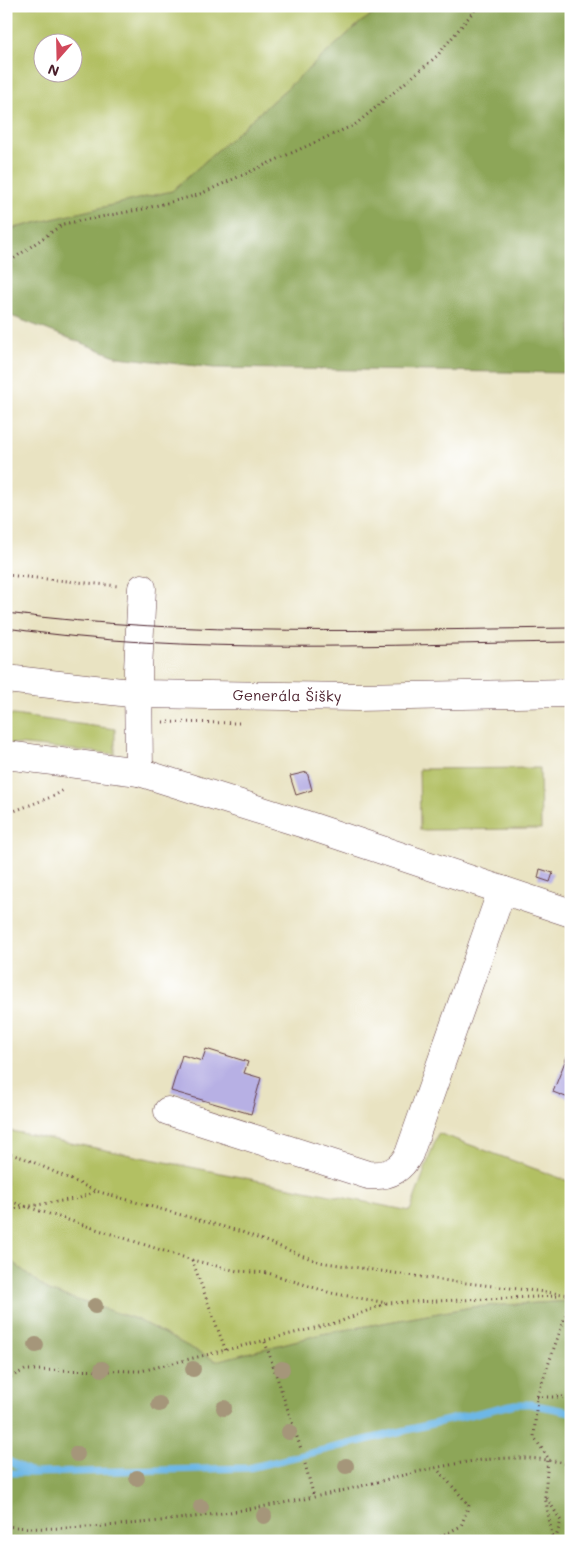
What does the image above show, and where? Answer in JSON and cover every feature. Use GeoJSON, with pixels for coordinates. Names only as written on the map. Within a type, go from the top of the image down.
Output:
{"type":"FeatureCollection","features":[{"type":"Feature","properties":{"kind":"main road"},"geometry":{"type":"LineString","coordinates":[[140,772],[139,694],[142,588]]}},
{"type":"Feature","properties":{"kind":"main road","name":"Generála Šišky"},"geometry":{"type":"LineString","coordinates":[[6,679],[139,694],[357,697],[571,693]]}},
{"type":"Feature","properties":{"kind":"main road"},"geometry":{"type":"LineString","coordinates":[[6,755],[140,772],[571,913]]}},
{"type":"Feature","properties":{"kind":"main road"},"geometry":{"type":"LineString","coordinates":[[168,1111],[368,1175],[380,1176],[392,1172],[403,1165],[409,1154],[502,890]]}},
{"type":"Feature","properties":{"kind":"path"},"geometry":{"type":"LineString","coordinates":[[6,264],[63,224],[143,209],[198,195],[356,124],[437,56],[478,6]]}},
{"type":"Feature","properties":{"kind":"path"},"geometry":{"type":"LineString","coordinates":[[6,575],[142,588]]}},
{"type":"Feature","properties":{"kind":"path"},"geometry":{"type":"LineString","coordinates":[[6,814],[54,796],[96,767]]}},
{"type":"Feature","properties":{"kind":"path"},"geometry":{"type":"LineString","coordinates":[[6,1154],[24,1158],[96,1192],[242,1232],[319,1262],[420,1278],[571,1296]]}},
{"type":"Feature","properties":{"kind":"path"},"geometry":{"type":"LineString","coordinates":[[6,1210],[80,1198],[96,1192]]}},
{"type":"Feature","properties":{"kind":"path"},"geometry":{"type":"LineString","coordinates":[[6,1200],[192,1260],[237,1272],[268,1273],[331,1293],[387,1303],[571,1296]]}},
{"type":"Feature","properties":{"kind":"path"},"geometry":{"type":"LineString","coordinates":[[192,1260],[226,1351]]}},
{"type":"Feature","properties":{"kind":"path"},"geometry":{"type":"LineString","coordinates":[[554,1541],[545,1496],[548,1458],[534,1437],[537,1397],[571,1296]]}},
{"type":"Feature","properties":{"kind":"path"},"geometry":{"type":"LineString","coordinates":[[6,1379],[24,1370],[141,1371],[265,1342],[339,1322],[387,1303]]}},
{"type":"Feature","properties":{"kind":"path"},"geometry":{"type":"LineString","coordinates":[[265,1342],[301,1449]]}},
{"type":"Feature","properties":{"kind":"path"},"geometry":{"type":"LineString","coordinates":[[537,1397],[571,1398]]}},
{"type":"Feature","properties":{"kind":"path"},"geometry":{"type":"LineString","coordinates":[[6,1526],[38,1530],[172,1522],[314,1497],[436,1468],[486,1460],[548,1458],[571,1465]]}},
{"type":"Feature","properties":{"kind":"path"},"geometry":{"type":"LineString","coordinates":[[305,1464],[314,1497]]}},
{"type":"Feature","properties":{"kind":"path"},"geometry":{"type":"LineString","coordinates":[[431,1541],[461,1526],[469,1505],[436,1468]]}},
{"type":"Feature","properties":{"kind":"path"},"geometry":{"type":"LineString","coordinates":[[545,1496],[561,1521],[554,1541]]}},
{"type":"Feature","properties":{"kind":"green space"},"geometry":{"type":"Polygon","coordinates":[[[6,6],[386,6],[361,22],[172,191],[6,230],[6,6]]]}},
{"type":"Feature","properties":{"kind":"green space"},"geometry":{"type":"Polygon","coordinates":[[[386,6],[571,6],[571,373],[214,368],[118,357],[6,314],[6,230],[172,191],[361,22],[386,6]]]}},
{"type":"Feature","properties":{"kind":"green space"},"geometry":{"type":"Polygon","coordinates":[[[6,714],[115,729],[115,754],[6,743],[6,714]]]}},
{"type":"Feature","properties":{"kind":"green space"},"geometry":{"type":"Polygon","coordinates":[[[540,768],[541,829],[420,830],[419,769],[540,768]]]}},
{"type":"Feature","properties":{"kind":"green space"},"geometry":{"type":"Polygon","coordinates":[[[6,1130],[410,1211],[438,1133],[571,1182],[571,1301],[472,1307],[322,1334],[216,1361],[136,1319],[49,1291],[6,1257],[6,1130]]]}},
{"type":"Feature","properties":{"kind":"green space"},"geometry":{"type":"Polygon","coordinates":[[[6,1257],[49,1291],[136,1319],[216,1361],[322,1334],[472,1307],[571,1301],[571,1541],[6,1541],[6,1257]]]}},
{"type":"Feature","properties":{"kind":"building"},"geometry":{"type":"Polygon","coordinates":[[[307,772],[312,790],[296,795],[290,776],[307,772]]]}},
{"type":"Feature","properties":{"kind":"building"},"geometry":{"type":"Polygon","coordinates":[[[540,869],[553,873],[550,882],[538,878],[540,869]]]}},
{"type":"Feature","properties":{"kind":"building"},"geometry":{"type":"Polygon","coordinates":[[[571,1046],[571,1099],[553,1092],[571,1046]]]}},
{"type":"Feature","properties":{"kind":"building"},"geometry":{"type":"Polygon","coordinates":[[[206,1049],[248,1062],[244,1073],[261,1078],[251,1114],[171,1091],[182,1055],[202,1061],[206,1049]]]}},
{"type":"Feature","properties":{"kind":"waterway"},"geometry":{"type":"LineString","coordinates":[[6,1460],[33,1473],[249,1468],[515,1404],[530,1404],[571,1412]]}},
{"type":"Feature","properties":{"kind":"waterway"},"geometry":{"type":"LineString","coordinates":[[6,1473],[31,1473]]}},
{"type":"Feature","properties":{"kind":"tram line"},"geometry":{"type":"LineString","coordinates":[[6,613],[77,621],[218,629],[571,628]]}},
{"type":"Feature","properties":{"kind":"tram line"},"geometry":{"type":"LineString","coordinates":[[6,628],[76,637],[217,645],[359,646],[571,642]]}}]}
